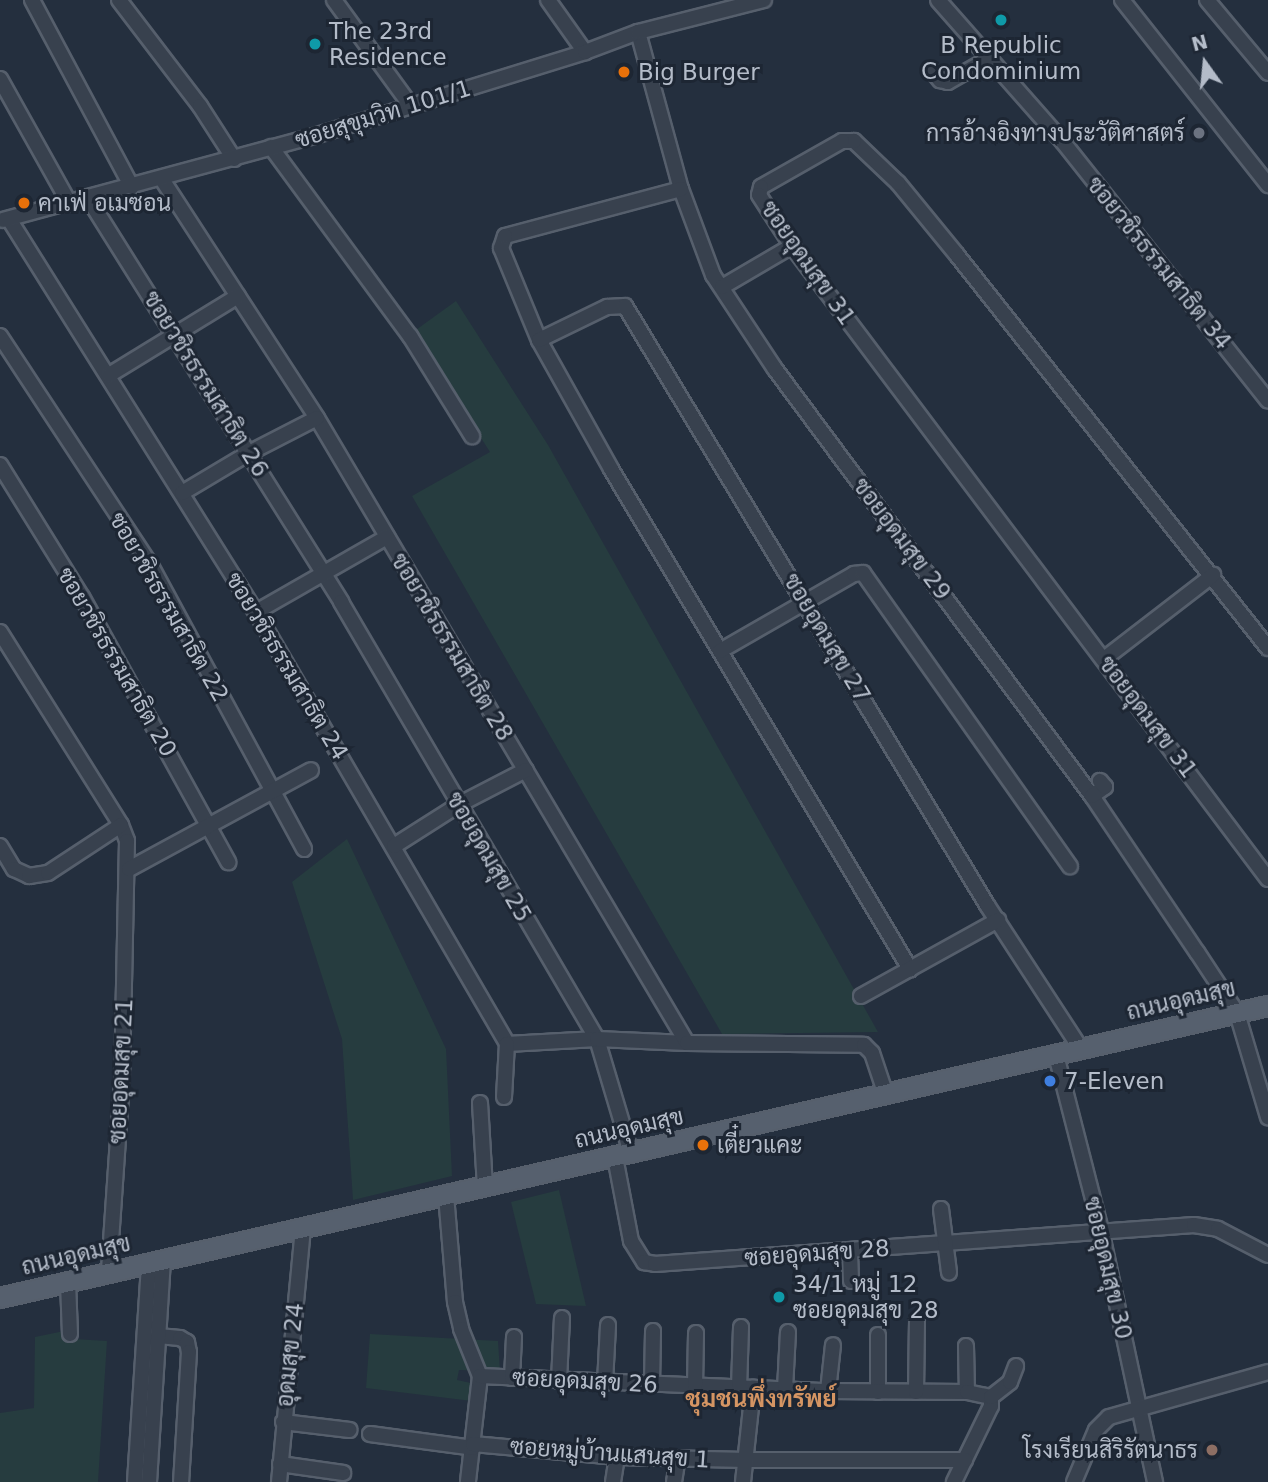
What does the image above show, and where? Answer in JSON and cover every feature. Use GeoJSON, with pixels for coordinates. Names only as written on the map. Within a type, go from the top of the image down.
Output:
{"type":"FeatureCollection","features":[{"type":"Feature","properties":{"kind":"main road","name":"ถนนอุดมสุข"},"geometry":{"type":"LineString","coordinates":[[0,1298],[1268,1006]]}},
{"type":"Feature","properties":{"kind":"street"},"geometry":{"type":"LineString","coordinates":[[32,0],[132,187]]}},
{"type":"Feature","properties":{"kind":"street"},"geometry":{"type":"LineString","coordinates":[[119,0],[200,106],[234,159]]}},
{"type":"Feature","properties":{"kind":"street"},"geometry":{"type":"LineString","coordinates":[[334,0],[411,106]]}},
{"type":"Feature","properties":{"kind":"street"},"geometry":{"type":"LineString","coordinates":[[548,0],[585,52]]}},
{"type":"Feature","properties":{"kind":"street","name":"ซอยสุขุมวิท 101/1"},"geometry":{"type":"LineString","coordinates":[[3,218],[70,204],[234,159],[585,52],[717,5],[764,0]]}},
{"type":"Feature","properties":{"kind":"street","name":"ซอยวชิรธรรมสาธิต 34"},"geometry":{"type":"LineString","coordinates":[[938,0],[1063,142],[1268,401]]}},
{"type":"Feature","properties":{"kind":"street"},"geometry":{"type":"LineString","coordinates":[[1122,0],[1268,185]]}},
{"type":"Feature","properties":{"kind":"street"},"geometry":{"type":"LineString","coordinates":[[1208,0],[1268,73]]}},
{"type":"Feature","properties":{"kind":"street","name":"ซอยอุดมสุข 29"},"geometry":{"type":"LineString","coordinates":[[638,32],[681,189],[709,265],[775,369],[1092,796],[1237,1013],[1268,1118]]}},
{"type":"Feature","properties":{"kind":"street"},"geometry":{"type":"LineString","coordinates":[[933,72],[940,80],[948,82],[990,58]]}},
{"type":"Feature","properties":{"kind":"street"},"geometry":{"type":"LineString","coordinates":[[0,79],[70,204]]}},
{"type":"Feature","properties":{"kind":"street","name":"ซอยอุดมสุข 31"},"geometry":{"type":"LineString","coordinates":[[1268,648],[1213,575],[906,194],[854,141],[842,141],[760,190],[759,195],[792,246],[1268,879]]}},
{"type":"Feature","properties":{"kind":"street"},"geometry":{"type":"LineString","coordinates":[[271,147],[410,336],[472,436]]}},
{"type":"Feature","properties":{"kind":"street","name":"ซอยวชิรธรรมสาธิต 28"},"geometry":{"type":"LineString","coordinates":[[162,179],[317,418],[687,1043]]}},
{"type":"Feature","properties":{"kind":"street"},"geometry":{"type":"LineString","coordinates":[[681,189],[505,236],[501,248],[538,340],[910,969]]}},
{"type":"Feature","properties":{"kind":"street","name":"ซอยวชิรธรรมสาธิต 26"},"geometry":{"type":"LineString","coordinates":[[88,198],[323,571]]}},
{"type":"Feature","properties":{"kind":"street","name":"ซอยวชิรธรรมสาธิต 24"},"geometry":{"type":"LineString","coordinates":[[3,218],[109,375],[257,612],[507,1044]]}},
{"type":"Feature","properties":{"kind":"street"},"geometry":{"type":"LineString","coordinates":[[722,287],[792,246]]}},
{"type":"Feature","properties":{"kind":"street"},"geometry":{"type":"LineString","coordinates":[[109,375],[238,296]]}},
{"type":"Feature","properties":{"kind":"street","name":"ซอยอุดมสุข 27"},"geometry":{"type":"LineString","coordinates":[[538,340],[607,307],[625,306],[998,919],[1081,1049]]}},
{"type":"Feature","properties":{"kind":"street","name":"ซอยวชิรธรรมสาธิต 22"},"geometry":{"type":"LineString","coordinates":[[0,336],[150,564],[304,849]]}},
{"type":"Feature","properties":{"kind":"street"},"geometry":{"type":"LineString","coordinates":[[182,493],[249,453],[317,418]]}},
{"type":"Feature","properties":{"kind":"street","name":"ซอยวชิรธรรมสาธิต 20"},"geometry":{"type":"LineString","coordinates":[[0,465],[82,597],[228,862]]}},
{"type":"Feature","properties":{"kind":"street"},"geometry":{"type":"LineString","coordinates":[[257,612],[323,571],[387,537]]}},
{"type":"Feature","properties":{"kind":"street","name":"ซอยอุดมสุข 25"},"geometry":{"type":"LineString","coordinates":[[323,571],[597,1039],[623,1155]]}},
{"type":"Feature","properties":{"kind":"street"},"geometry":{"type":"LineString","coordinates":[[720,651],[854,574],[863,573],[1070,866]]}},
{"type":"Feature","properties":{"kind":"street"},"geometry":{"type":"LineString","coordinates":[[1104,659],[1213,575]]}},
{"type":"Feature","properties":{"kind":"street"},"geometry":{"type":"LineString","coordinates":[[0,632],[121,825],[48,873],[29,876],[14,869],[0,846]]}},
{"type":"Feature","properties":{"kind":"street"},"geometry":{"type":"LineString","coordinates":[[128,869],[311,769]]}},
{"type":"Feature","properties":{"kind":"street"},"geometry":{"type":"LineString","coordinates":[[394,846],[460,804],[526,770]]}},
{"type":"Feature","properties":{"kind":"street"},"geometry":{"type":"LineString","coordinates":[[1092,796],[1105,787],[1100,781]]}},
{"type":"Feature","properties":{"kind":"street","name":"ซอยอุดมสุข 21"},"geometry":{"type":"LineString","coordinates":[[109,1273],[122,1080],[128,869],[127,841],[121,825]]}},
{"type":"Feature","properties":{"kind":"street"},"geometry":{"type":"LineString","coordinates":[[861,996],[998,919]]}},
{"type":"Feature","properties":{"kind":"street"},"geometry":{"type":"LineString","coordinates":[[504,1097],[507,1044],[597,1039],[864,1045],[872,1053],[886,1096]]}},
{"type":"Feature","properties":{"kind":"street","name":"ซอยอุดมสุข 30"},"geometry":{"type":"LineString","coordinates":[[1056,1055],[1101,1230],[1155,1482]]}},
{"type":"Feature","properties":{"kind":"street"},"geometry":{"type":"LineString","coordinates":[[480,1103],[485,1186]]}},
{"type":"Feature","properties":{"kind":"street","name":"ซอยอุดมสุข 28"},"geometry":{"type":"LineString","coordinates":[[623,1155],[631,1241],[644,1262],[655,1264],[850,1252],[1101,1230],[1206,1227],[1218,1229],[1268,1255]]}},
{"type":"Feature","properties":{"kind":"street","name":"ซอยอุดมสุข 26"},"geometry":{"type":"LineString","coordinates":[[446,1195],[455,1302],[461,1329],[480,1376],[468,1482]]}},
{"type":"Feature","properties":{"kind":"street"},"geometry":{"type":"LineString","coordinates":[[941,1209],[949,1272]]}},
{"type":"Feature","properties":{"kind":"street","name":"อุดมสุข 24"},"geometry":{"type":"LineString","coordinates":[[279,1482],[303,1228]]}},
{"type":"Feature","properties":{"kind":"street"},"geometry":{"type":"LineString","coordinates":[[850,1252],[851,1281]]}},
{"type":"Feature","properties":{"kind":"street"},"geometry":{"type":"LineString","coordinates":[[149,1482],[156,1262]]}},
{"type":"Feature","properties":{"kind":"street"},"geometry":{"type":"LineString","coordinates":[[68,1282],[71,1334]]}},
{"type":"Feature","properties":{"kind":"street"},"geometry":{"type":"LineString","coordinates":[[559,1381],[562,1318]]}},
{"type":"Feature","properties":{"kind":"street"},"geometry":{"type":"LineString","coordinates":[[916,1392],[917,1322]]}},
{"type":"Feature","properties":{"kind":"street"},"geometry":{"type":"LineString","coordinates":[[605,1382],[608,1325]]}},
{"type":"Feature","properties":{"kind":"street"},"geometry":{"type":"LineString","coordinates":[[741,1327],[746,1388],[746,1461],[743,1482]]}},
{"type":"Feature","properties":{"kind":"street"},"geometry":{"type":"LineString","coordinates":[[652,1384],[653,1331]]}},
{"type":"Feature","properties":{"kind":"street"},"geometry":{"type":"LineString","coordinates":[[135,1482],[154,1332]]}},
{"type":"Feature","properties":{"kind":"street"},"geometry":{"type":"LineString","coordinates":[[154,1332],[180,1338],[187,1342],[189,1352],[181,1482]]}},
{"type":"Feature","properties":{"kind":"street"},"geometry":{"type":"LineString","coordinates":[[785,1390],[788,1332]]}},
{"type":"Feature","properties":{"kind":"street"},"geometry":{"type":"LineString","coordinates":[[695,1386],[696,1333]]}},
{"type":"Feature","properties":{"kind":"street"},"geometry":{"type":"LineString","coordinates":[[878,1335],[878,1392]]}},
{"type":"Feature","properties":{"kind":"street"},"geometry":{"type":"LineString","coordinates":[[512,1378],[514,1337]]}},
{"type":"Feature","properties":{"kind":"street"},"geometry":{"type":"LineString","coordinates":[[828,1391],[833,1345]]}},
{"type":"Feature","properties":{"kind":"street"},"geometry":{"type":"LineString","coordinates":[[966,1346],[967,1392]]}},
{"type":"Feature","properties":{"kind":"street"},"geometry":{"type":"LineString","coordinates":[[954,1482],[991,1406],[987,1395],[1010,1382],[1016,1366]]}},
{"type":"Feature","properties":{"kind":"street"},"geometry":{"type":"LineString","coordinates":[[1074,1482],[1102,1422],[1139,1406],[1268,1373]]}},
{"type":"Feature","properties":{"kind":"street","name":"ซอยอุดมสุข 26"},"geometry":{"type":"LineString","coordinates":[[480,1376],[785,1390],[967,1392],[987,1395]]}},
{"type":"Feature","properties":{"kind":"street"},"geometry":{"type":"LineString","coordinates":[[284,1423],[350,1430]]}},
{"type":"Feature","properties":{"kind":"street","name":"ซอยหมู่บ้านแสนสุข 1"},"geometry":{"type":"LineString","coordinates":[[370,1434],[473,1446],[617,1457],[746,1461],[965,1460]]}},
{"type":"Feature","properties":{"kind":"street"},"geometry":{"type":"LineString","coordinates":[[613,1482],[617,1457]]}},
{"type":"Feature","properties":{"kind":"street"},"geometry":{"type":"LineString","coordinates":[[674,1482],[678,1458]]}},
{"type":"Feature","properties":{"kind":"street"},"geometry":{"type":"LineString","coordinates":[[280,1464],[343,1473]]}},
{"type":"Feature","properties":{"kind":"green space"},"geometry":{"type":"Polygon","coordinates":[[[456,301],[548,445],[878,1032],[722,1034],[412,496],[490,452],[413,332],[456,301]]]}},
{"type":"Feature","properties":{"kind":"green space"},"geometry":{"type":"Polygon","coordinates":[[[347,839],[446,1049],[452,1176],[353,1200],[342,1039],[292,882],[347,839]]]}},
{"type":"Feature","properties":{"kind":"green space"},"geometry":{"type":"Polygon","coordinates":[[[559,1190],[586,1306],[536,1304],[511,1202],[559,1190]]]}},
{"type":"Feature","properties":{"kind":"green space"},"geometry":{"type":"Polygon","coordinates":[[[74,1329],[74,1339],[107,1341],[98,1482],[0,1482],[0,1413],[34,1408],[35,1337],[74,1329]]]}},
{"type":"Feature","properties":{"kind":"green space"},"geometry":{"type":"Polygon","coordinates":[[[370,1334],[498,1341],[500,1371],[459,1370],[457,1380],[471,1383],[472,1401],[366,1388],[370,1334]]]}},
{"type":"Feature","properties":{"kind":"place","name":"B Republic Condominium"},"geometry":{"type":"Point","coordinates":[1001,20]}},
{"type":"Feature","properties":{"kind":"place","name":"The 23rd Residence"},"geometry":{"type":"Point","coordinates":[315,44]}},
{"type":"Feature","properties":{"kind":"place","name":"Big Burger"},"geometry":{"type":"Point","coordinates":[624,72]}},
{"type":"Feature","properties":{"kind":"place","name":"การอ้างอิงทางประวัติศาสตร์"},"geometry":{"type":"Point","coordinates":[1199,133]}},
{"type":"Feature","properties":{"kind":"place","name":"คาเฟ่ อเมซอน"},"geometry":{"type":"Point","coordinates":[24,203]}},
{"type":"Feature","properties":{"kind":"place","name":"7-Eleven"},"geometry":{"type":"Point","coordinates":[1050,1081]}},
{"type":"Feature","properties":{"kind":"place","name":"เตี๋ยวแคะ"},"geometry":{"type":"Point","coordinates":[703,1145]}},
{"type":"Feature","properties":{"kind":"place","name":"34/1 หมู่ 12 ซอยอุดมสุข 28"},"geometry":{"type":"Point","coordinates":[779,1297]}},
{"type":"Feature","properties":{"kind":"place","name":"โรงเรียนสิริรัตนาธร"},"geometry":{"type":"Point","coordinates":[1212,1450]}},
{"type":"Feature","properties":{"kind":"district","name":"ชุมชนพึ่งทรัพย์"},"geometry":{"type":"Point","coordinates":[761,1400]}}]}
